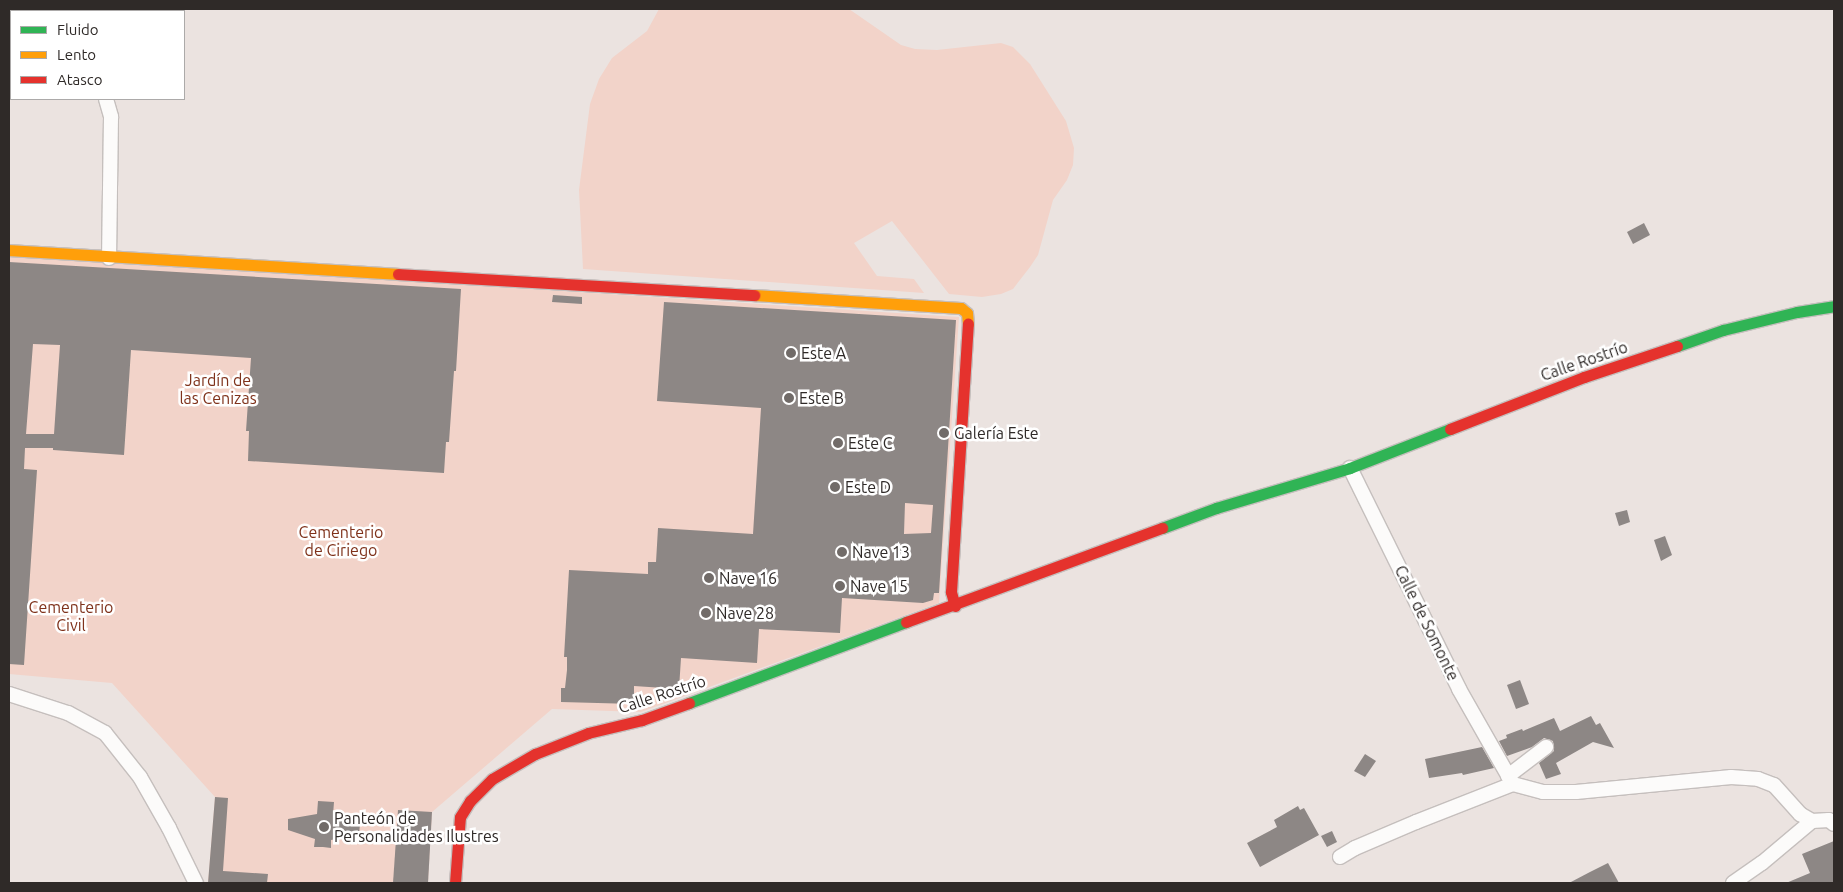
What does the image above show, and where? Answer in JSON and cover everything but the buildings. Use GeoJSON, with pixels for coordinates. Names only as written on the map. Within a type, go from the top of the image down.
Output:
{"type":"FeatureCollection","features":[{"type":"Feature","properties":{"kind":"street"},"geometry":{"type":"LineString","coordinates":[[106,100],[111,117],[108,258]]}},
{"type":"Feature","properties":{"kind":"street"},"geometry":{"type":"LineString","coordinates":[[9,250],[108,258],[961,308],[967,313],[968,320],[951,592],[955,606]]}},
{"type":"Feature","properties":{"kind":"street","name":"Calle Rostrío"},"geometry":{"type":"LineString","coordinates":[[455,883],[460,817],[482,787],[502,771],[519,762],[588,733],[642,720],[955,606],[1216,508],[1350,468],[1584,377],[1723,330],[1797,312],[1834,306]]}},
{"type":"Feature","properties":{"kind":"street","name":"Calle de Somonte"},"geometry":{"type":"LineString","coordinates":[[1350,468],[1439,650],[1510,780]]}},
{"type":"Feature","properties":{"kind":"street"},"geometry":{"type":"LineString","coordinates":[[9,694],[68,713],[105,733],[140,777],[170,828],[196,883]]}},
{"type":"Feature","properties":{"kind":"street"},"geometry":{"type":"LineString","coordinates":[[1340,857],[1355,848],[1510,780],[1546,747]]}},
{"type":"Feature","properties":{"kind":"street"},"geometry":{"type":"LineString","coordinates":[[1510,780],[1543,792],[1576,792],[1722,778],[1758,779],[1774,785],[1800,814],[1812,821]]}},
{"type":"Feature","properties":{"kind":"street"},"geometry":{"type":"LineString","coordinates":[[1733,883],[1762,863],[1812,821],[1833,818]]}},
{"type":"Feature","properties":{"kind":"green space"},"geometry":{"type":"Polygon","coordinates":[[[659,9],[849,9],[901,45],[915,49],[937,50],[1001,43],[1013,47],[1030,64],[1066,121],[1074,148],[1073,165],[1067,180],[1053,200],[1038,255],[1030,267],[1013,289],[1001,294],[982,297],[949,294],[892,221],[854,243],[877,276],[914,279],[924,293],[583,269],[579,190],[590,104],[599,79],[612,58],[647,31],[659,9]]]}},
{"type":"Feature","properties":{"kind":"green space","name":"Cementerio de Ciriego"},"geometry":{"type":"Polygon","coordinates":[[[9,255],[959,317],[939,603],[641,712],[552,709],[432,812],[428,883],[208,883],[215,797],[112,683],[9,674],[9,255]]]}},
{"type":"Feature","properties":{"kind":"traffic: fast"},"geometry":{"type":"LineString","coordinates":[[1677,346],[1723,330],[1797,312],[1834,306]]}},
{"type":"Feature","properties":{"kind":"traffic: fast"},"geometry":{"type":"LineString","coordinates":[[1162,528],[1216,508],[1350,468],[1450,429]]}},
{"type":"Feature","properties":{"kind":"traffic: fast"},"geometry":{"type":"LineString","coordinates":[[689,703],[906,622]]}},
{"type":"Feature","properties":{"kind":"traffic: slow"},"geometry":{"type":"LineString","coordinates":[[9,250],[398,274]]}},
{"type":"Feature","properties":{"kind":"traffic: slow"},"geometry":{"type":"LineString","coordinates":[[754,295],[961,308],[967,313],[968,324]]}},
{"type":"Feature","properties":{"kind":"traffic: jam"},"geometry":{"type":"LineString","coordinates":[[398,274],[754,295]]}},
{"type":"Feature","properties":{"kind":"traffic: jam"},"geometry":{"type":"LineString","coordinates":[[955,606],[951,592],[968,324]]}},
{"type":"Feature","properties":{"kind":"traffic: jam"},"geometry":{"type":"LineString","coordinates":[[1450,429],[1584,377],[1677,346]]}},
{"type":"Feature","properties":{"kind":"traffic: jam"},"geometry":{"type":"LineString","coordinates":[[906,622],[1162,528]]}},
{"type":"Feature","properties":{"kind":"traffic: jam"},"geometry":{"type":"LineString","coordinates":[[455,883],[460,817],[470,801],[492,779],[535,754],[588,733],[642,720],[689,703]]}},
{"type":"Feature","properties":{"kind":"place","name":"Este A"},"geometry":{"type":"Point","coordinates":[791,353]}},
{"type":"Feature","properties":{"kind":"place","name":"Este B"},"geometry":{"type":"Point","coordinates":[789,398]}},
{"type":"Feature","properties":{"kind":"place","name":"Galería Este"},"geometry":{"type":"Point","coordinates":[944,433]}},
{"type":"Feature","properties":{"kind":"place","name":"Este C"},"geometry":{"type":"Point","coordinates":[838,443]}},
{"type":"Feature","properties":{"kind":"place","name":"Este D"},"geometry":{"type":"Point","coordinates":[835,487]}},
{"type":"Feature","properties":{"kind":"place","name":"Nave 13"},"geometry":{"type":"Point","coordinates":[842,552]}},
{"type":"Feature","properties":{"kind":"place","name":"Nave 16"},"geometry":{"type":"Point","coordinates":[709,578]}},
{"type":"Feature","properties":{"kind":"place","name":"Nave 15"},"geometry":{"type":"Point","coordinates":[840,586]}},
{"type":"Feature","properties":{"kind":"place","name":"Nave 28"},"geometry":{"type":"Point","coordinates":[706,613]}},
{"type":"Feature","properties":{"kind":"place","name":"Panteón de Personalidades Ilustres"},"geometry":{"type":"Point","coordinates":[324,827]}},
{"type":"Feature","properties":{"kind":"park label","name":"Jardín de las Cenizas"},"geometry":{"type":"Point","coordinates":[218,389]}},
{"type":"Feature","properties":{"kind":"park label","name":"Cementerio Civil"},"geometry":{"type":"Point","coordinates":[71,616]}}]}
